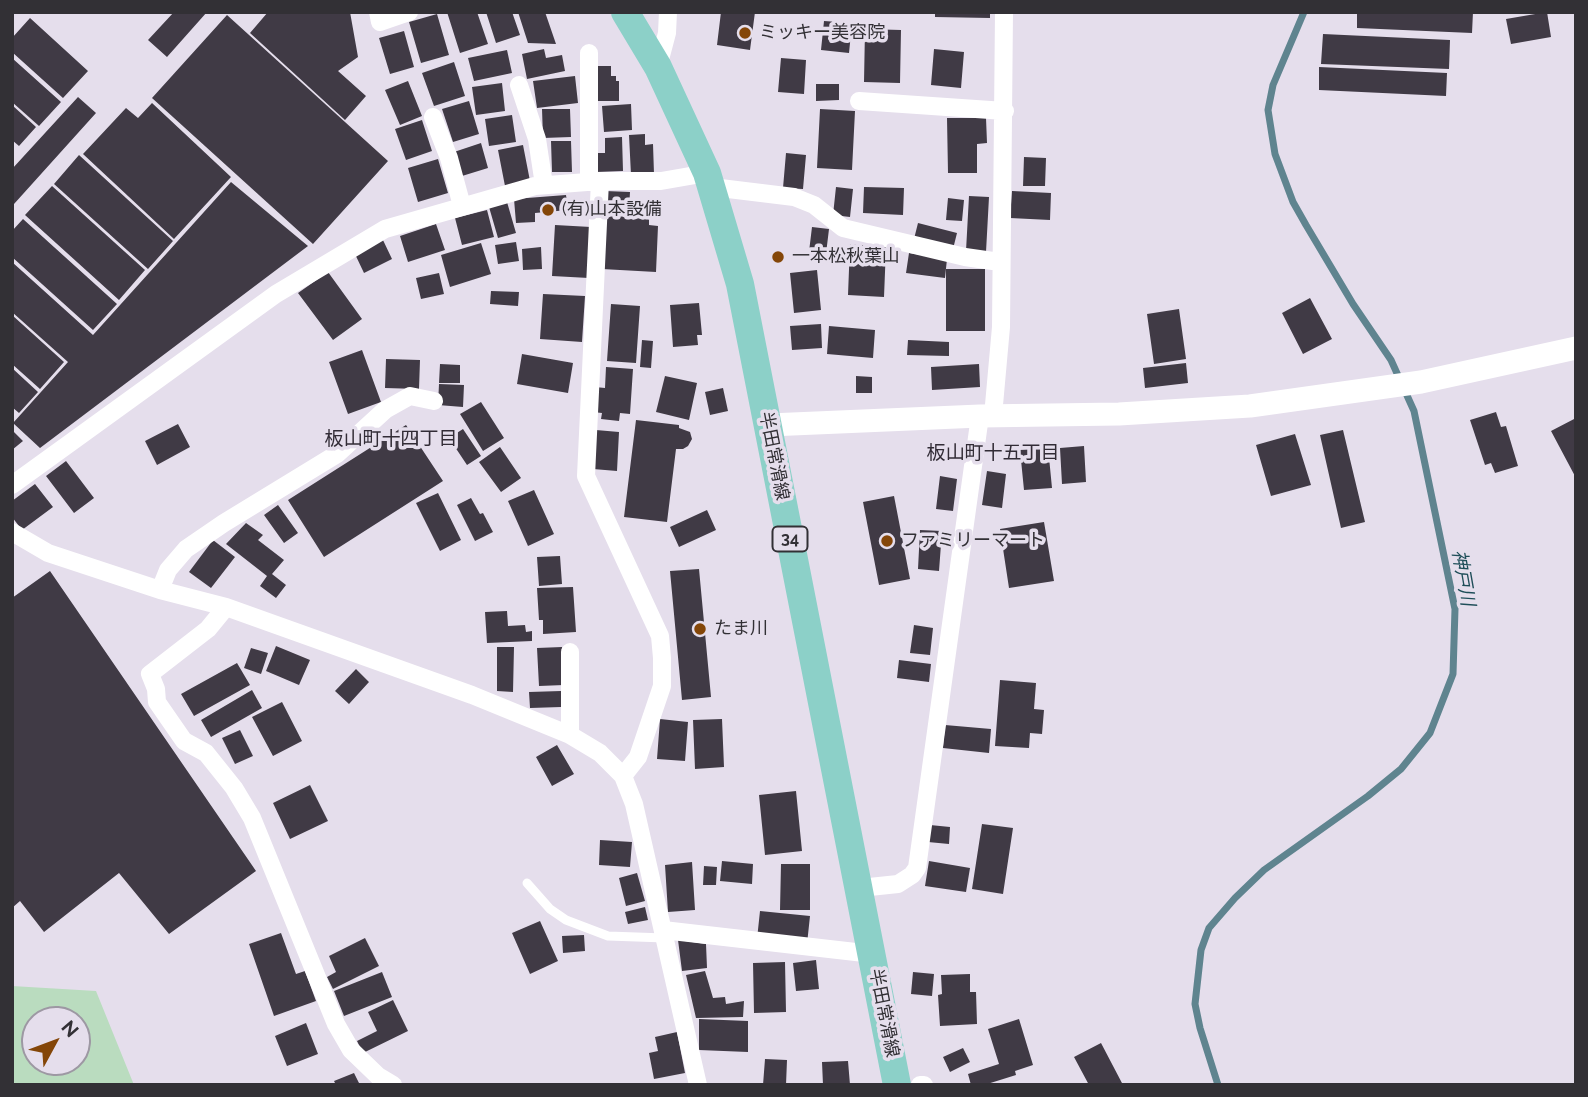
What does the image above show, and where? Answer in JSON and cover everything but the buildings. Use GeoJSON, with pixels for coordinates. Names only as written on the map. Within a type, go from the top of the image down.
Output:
{"type":"FeatureCollection","features":[{"type":"Feature","properties":{"kind":"main road","name":"半田常滑線"},"geometry":{"type":"LineString","coordinates":[[625,12],[658,67],[710,180],[740,284],[897,1085]]}},
{"type":"Feature","properties":{"kind":"street"},"geometry":{"type":"LineString","coordinates":[[378,12],[380,22],[409,12]]}},
{"type":"Feature","properties":{"kind":"street"},"geometry":{"type":"LineString","coordinates":[[658,67],[667,33],[668,12]]}},
{"type":"Feature","properties":{"kind":"street"},"geometry":{"type":"LineString","coordinates":[[860,888],[898,884],[912,875],[917,867],[1001,327],[1004,12]]}},
{"type":"Feature","properties":{"kind":"street"},"geometry":{"type":"LineString","coordinates":[[589,53],[594,181],[586,476],[660,636],[662,658],[662,686],[638,757],[623,775]]}},
{"type":"Feature","properties":{"kind":"street"},"geometry":{"type":"LineString","coordinates":[[519,85],[537,139],[544,185]]}},
{"type":"Feature","properties":{"kind":"street"},"geometry":{"type":"LineString","coordinates":[[859,101],[1005,111]]}},
{"type":"Feature","properties":{"kind":"street"},"geometry":{"type":"LineString","coordinates":[[433,117],[449,158],[462,206]]}},
{"type":"Feature","properties":{"kind":"street"},"geometry":{"type":"LineString","coordinates":[[12,485],[276,294],[385,229],[535,186],[594,181],[710,180],[794,197],[814,205],[844,228],[965,257],[1000,262]]}},
{"type":"Feature","properties":{"kind":"street"},"geometry":{"type":"LineString","coordinates":[[769,425],[987,416],[1119,414],[1250,406],[1422,382],[1576,348]]}},
{"type":"Feature","properties":{"kind":"street"},"geometry":{"type":"LineString","coordinates":[[160,590],[168,570],[186,550],[224,523],[337,454],[385,410],[410,396],[434,401]]}},
{"type":"Feature","properties":{"kind":"street"},"geometry":{"type":"LineString","coordinates":[[12,532],[48,553],[160,590],[226,607],[472,695],[570,736],[600,753],[623,775],[634,804],[698,1085]]}},
{"type":"Feature","properties":{"kind":"street"},"geometry":{"type":"LineString","coordinates":[[226,607],[208,629],[150,674],[156,689],[157,702],[184,741],[206,753],[234,788],[252,818],[336,1024],[351,1050],[378,1076],[393,1085]]}},
{"type":"Feature","properties":{"kind":"street"},"geometry":{"type":"LineString","coordinates":[[570,652],[570,736]]}},
{"type":"Feature","properties":{"kind":"street"},"geometry":{"type":"LineString","coordinates":[[664,934],[873,954]]}},
{"type":"Feature","properties":{"kind":"lane"},"geometry":{"type":"LineString","coordinates":[[527,883],[551,909],[566,920],[608,936],[664,934]]}},
{"type":"Feature","properties":{"kind":"green space"},"geometry":{"type":"Polygon","coordinates":[[[12,986],[96,991],[134,1085],[12,1085],[12,986]]]}},
{"type":"Feature","properties":{"kind":"waterway","name":"神戸川"},"geometry":{"type":"LineString","coordinates":[[1218,1085],[1195,1004],[1201,950],[1209,928],[1264,870],[1368,796],[1401,769],[1430,733],[1453,674],[1455,609],[1414,411],[1391,360],[1353,304],[1293,202],[1275,154],[1268,110],[1273,85],[1304,12]]}},
{"type":"Feature","properties":{"kind":"place","name":"ミッキー美容院"},"geometry":{"type":"Point","coordinates":[745,33]}},
{"type":"Feature","properties":{"kind":"place","name":"(有)山本設備"},"geometry":{"type":"Point","coordinates":[548,210]}},
{"type":"Feature","properties":{"kind":"place","name":"一本松秋葉山"},"geometry":{"type":"Point","coordinates":[778,257]}},
{"type":"Feature","properties":{"kind":"place","name":"ファミリーマート"},"geometry":{"type":"Point","coordinates":[887,541]}},
{"type":"Feature","properties":{"kind":"place","name":"たま川"},"geometry":{"type":"Point","coordinates":[700,629]}},
{"type":"Feature","properties":{"kind":"district","name":"板山町十四丁目"},"geometry":{"type":"Point","coordinates":[391,439]}},
{"type":"Feature","properties":{"kind":"district","name":"板山町十五丁目"},"geometry":{"type":"Point","coordinates":[993,453]}}]}
